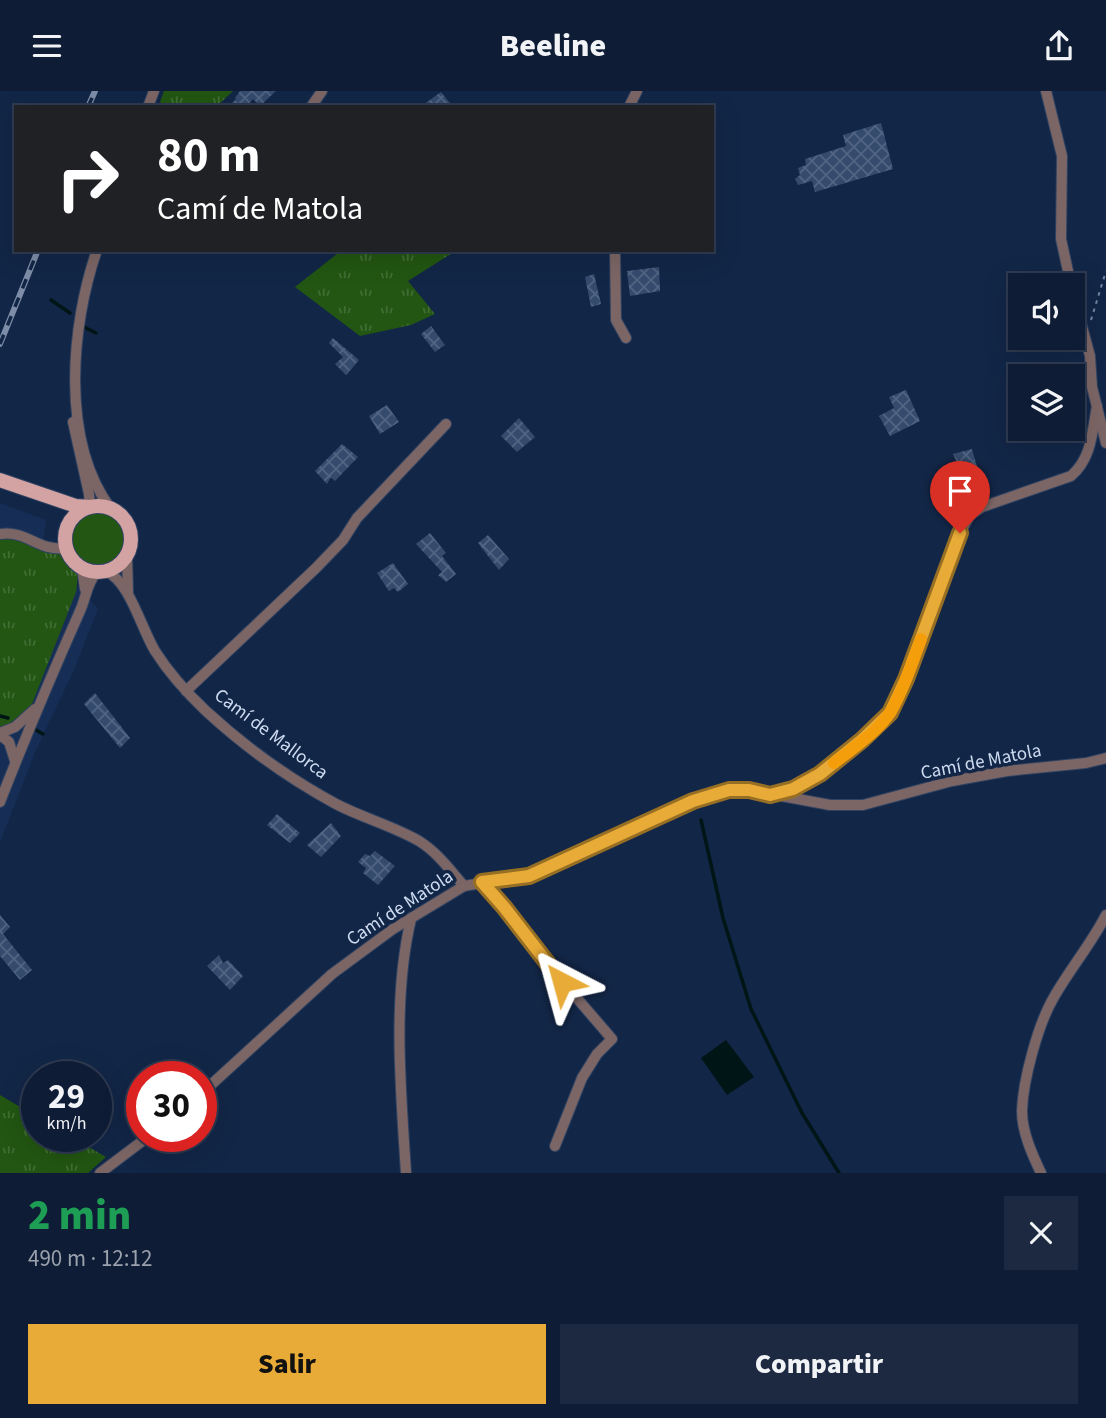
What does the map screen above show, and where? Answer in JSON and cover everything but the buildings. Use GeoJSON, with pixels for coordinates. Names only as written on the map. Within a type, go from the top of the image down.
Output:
{"type":"FeatureCollection","features":[{"type":"Feature","properties":{"kind":"main road"},"geometry":{"type":"LineString","coordinates":[[0,480],[76,506],[90,507],[111,509],[122,516],[131,539],[127,556],[102,571],[82,568],[66,548],[66,531],[70,523],[75,516],[90,507]]}},
{"type":"Feature","properties":{"kind":"main road"},"geometry":{"type":"LineString","coordinates":[[42,496],[58,506],[70,523]]}},
{"type":"Feature","properties":{"kind":"street"},"geometry":{"type":"LineString","coordinates":[[1046,91],[1062,156],[1061,239],[1068,273]]}},
{"type":"Feature","properties":{"kind":"street"},"geometry":{"type":"LineString","coordinates":[[90,507],[75,437],[71,366],[78,306],[94,252]]}},
{"type":"Feature","properties":{"kind":"street"},"geometry":{"type":"LineString","coordinates":[[95,252],[82,303],[75,390],[78,421],[89,469],[111,509]]}},
{"type":"Feature","properties":{"kind":"street"},"geometry":{"type":"LineString","coordinates":[[615,252],[616,320],[626,338]]}},
{"type":"Feature","properties":{"kind":"street"},"geometry":{"type":"LineString","coordinates":[[1085,337],[1106,443]]}},
{"type":"Feature","properties":{"kind":"street"},"geometry":{"type":"LineString","coordinates":[[770,795],[793,789],[820,774],[890,713],[906,679],[960,533],[971,515],[982,507],[1071,476],[1081,468],[1090,450],[1097,406]]}},
{"type":"Feature","properties":{"kind":"street"},"geometry":{"type":"LineString","coordinates":[[186,691],[316,568],[343,540],[357,517],[446,424]]}},
{"type":"Feature","properties":{"kind":"street"},"geometry":{"type":"LineString","coordinates":[[0,534],[20,534],[46,548],[66,548]]}},
{"type":"Feature","properties":{"kind":"street","name":"Camí de Mallorca"},"geometry":{"type":"LineString","coordinates":[[127,556],[128,595]]}},
{"type":"Feature","properties":{"kind":"street"},"geometry":{"type":"LineString","coordinates":[[82,568],[86,597]]}},
{"type":"Feature","properties":{"kind":"street"},"geometry":{"type":"LineString","coordinates":[[0,802],[86,597],[90,581],[102,571]]}},
{"type":"Feature","properties":{"kind":"street","name":"Camí de Mallorca"},"geometry":{"type":"LineString","coordinates":[[102,571],[118,578],[155,652],[186,691],[212,716],[297,782],[338,805],[419,841],[443,861],[464,885]]}},
{"type":"Feature","properties":{"kind":"street"},"geometry":{"type":"LineString","coordinates":[[15,764],[13,749],[0,734],[15,727],[39,704]]}},
{"type":"Feature","properties":{"kind":"street","name":"Camí de Matola"},"geometry":{"type":"LineString","coordinates":[[217,1079],[331,974],[464,885],[529,876],[693,801],[729,790],[749,790],[830,805],[863,805],[952,781],[1106,758]]}},
{"type":"Feature","properties":{"kind":"street"},"geometry":{"type":"LineString","coordinates":[[482,882],[612,1039],[597,1054],[582,1078],[555,1146]]}},
{"type":"Feature","properties":{"kind":"street"},"geometry":{"type":"LineString","coordinates":[[1041,1173],[1028,1145],[1022,1113],[1025,1084],[1052,999],[1106,915]]}},
{"type":"Feature","properties":{"kind":"street"},"geometry":{"type":"LineString","coordinates":[[406,1173],[401,1007],[406,940],[411,919]]}},
{"type":"Feature","properties":{"kind":"street"},"geometry":{"type":"LineString","coordinates":[[100,1173],[128,1152]]}},
{"type":"Feature","properties":{"kind":"path"},"geometry":{"type":"LineString","coordinates":[[1086,341],[1106,271]]}},
{"type":"Feature","properties":{"kind":"shaded area"},"geometry":{"type":"Polygon","coordinates":[[[0,503],[46,520],[43,542],[87,575],[73,581],[98,609],[74,670],[36,750],[0,842],[0,503]]]}},
{"type":"Feature","properties":{"kind":"shaded area"},"geometry":{"type":"Polygon","coordinates":[[[726,1040],[754,1077],[727,1095],[701,1058],[726,1040]]]}},
{"type":"Feature","properties":{"kind":"green space"},"geometry":{"type":"Polygon","coordinates":[[[164,91],[233,91],[218,105],[163,105],[160,102],[164,91]]]}},
{"type":"Feature","properties":{"kind":"green space"},"geometry":{"type":"Polygon","coordinates":[[[339,252],[454,252],[408,281],[435,314],[411,325],[360,336],[295,287],[339,252]]]}},
{"type":"Feature","properties":{"kind":"green space"},"geometry":{"type":"Polygon","coordinates":[[[92,509],[104,509],[123,522],[128,539],[126,551],[115,564],[104,569],[92,569],[73,556],[68,545],[68,533],[81,514],[92,509]]]}},
{"type":"Feature","properties":{"kind":"green space"},"geometry":{"type":"Polygon","coordinates":[[[0,538],[65,550],[79,568],[76,592],[32,704],[15,721],[0,727],[0,538]]]}},
{"type":"Feature","properties":{"kind":"green space"},"geometry":{"type":"Polygon","coordinates":[[[0,1095],[21,1107],[21,1152],[97,1152],[106,1157],[88,1173],[0,1173],[0,1095]]]}},
{"type":"Feature","properties":{"kind":"waterway"},"geometry":{"type":"LineString","coordinates":[[51,300],[70,313]]}},
{"type":"Feature","properties":{"kind":"waterway"},"geometry":{"type":"LineString","coordinates":[[82,326],[96,333]]}},
{"type":"Feature","properties":{"kind":"waterway"},"geometry":{"type":"LineString","coordinates":[[0,716],[8,718]]}},
{"type":"Feature","properties":{"kind":"waterway"},"geometry":{"type":"LineString","coordinates":[[36,730],[43,734]]}},
{"type":"Feature","properties":{"kind":"waterway"},"geometry":{"type":"LineString","coordinates":[[701,820],[723,918],[751,1009],[802,1113],[839,1173]]}},
{"type":"Feature","properties":{"kind":"railway"},"geometry":{"type":"LineString","coordinates":[[89,105],[95,91]]}},
{"type":"Feature","properties":{"kind":"railway"},"geometry":{"type":"LineString","coordinates":[[0,344],[37,252]]}},
{"type":"Feature","properties":{"kind":"slow traffic"},"geometry":{"type":"LineString","coordinates":[[834,763],[890,713],[921,639]]}},
{"type":"Feature","properties":{"kind":"route"},"geometry":{"type":"LineString","coordinates":[[562,982],[482,882],[529,876],[693,801],[729,790],[749,790],[770,795],[793,789],[820,774],[890,713],[906,679],[960,533]]}}]}
